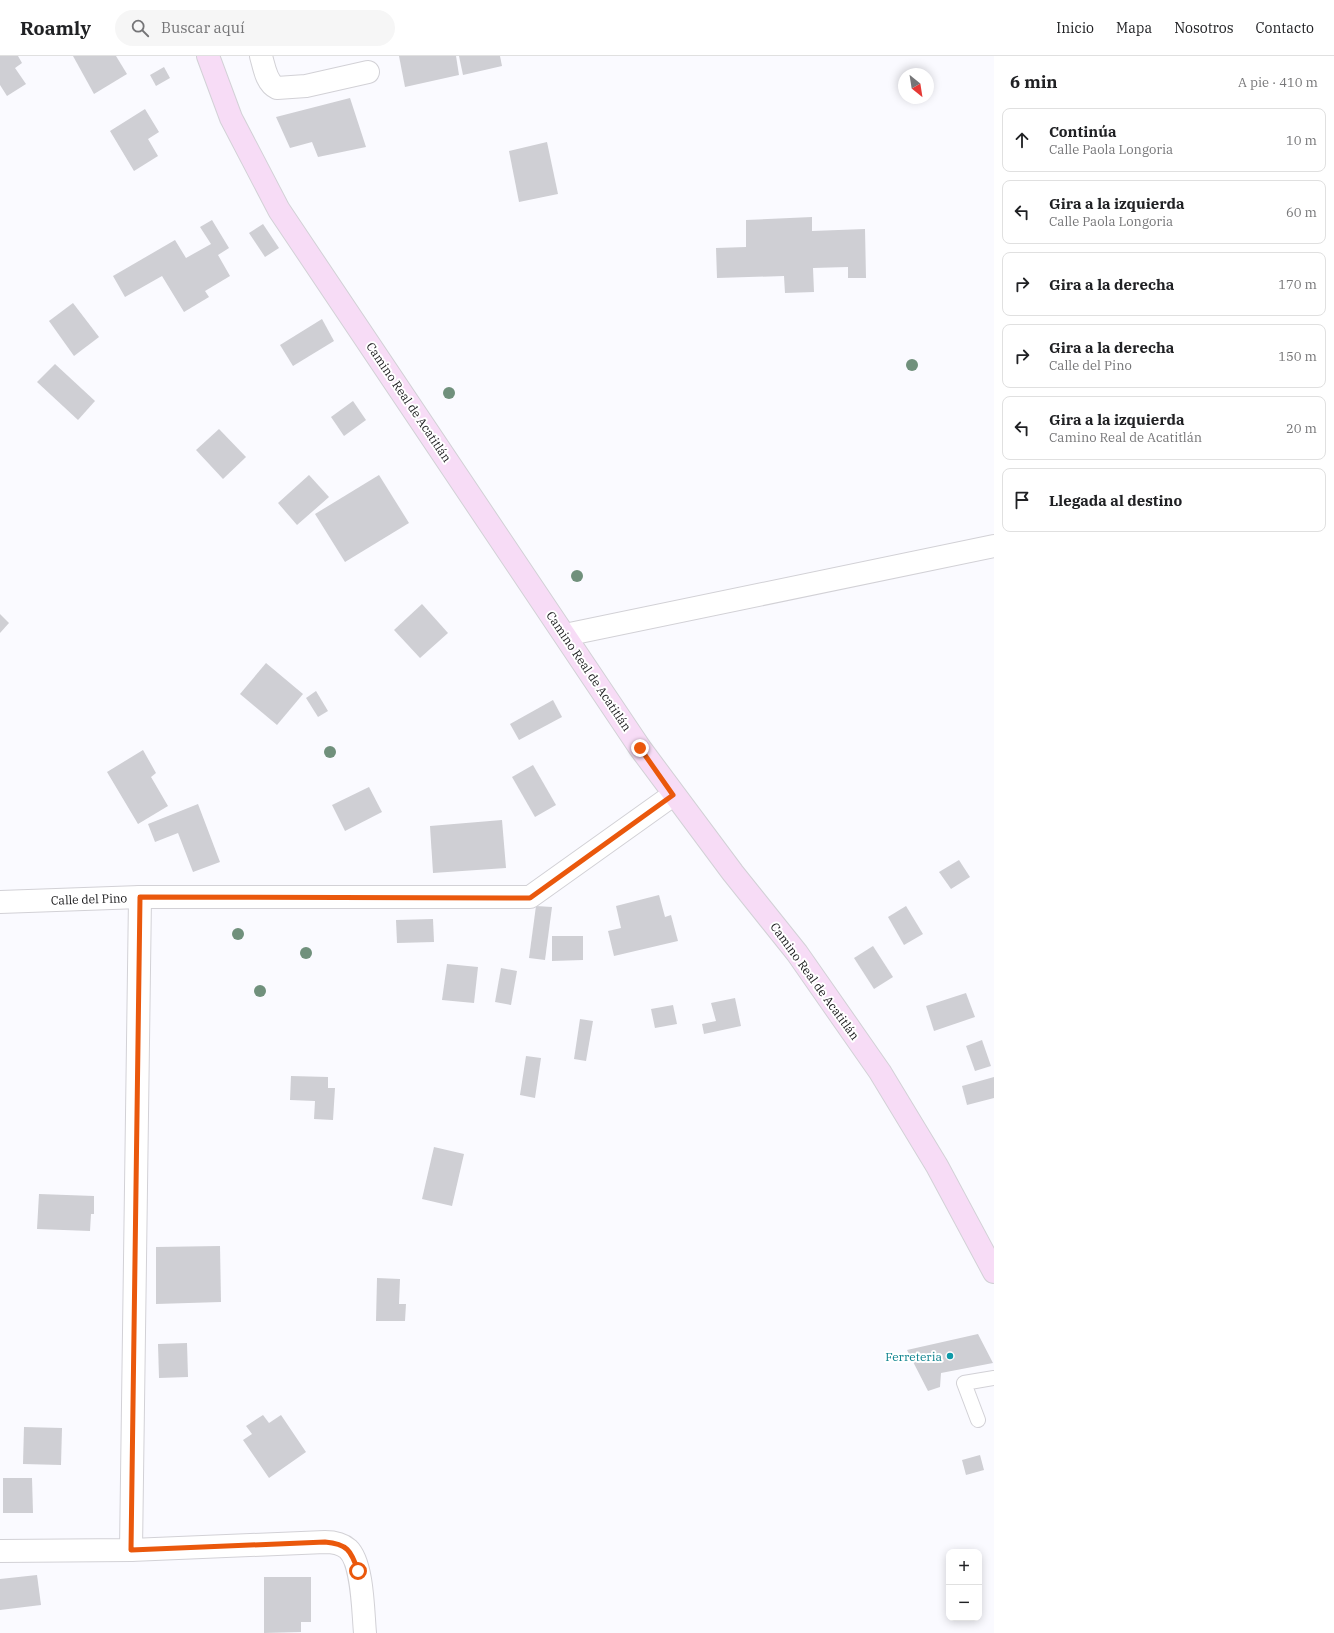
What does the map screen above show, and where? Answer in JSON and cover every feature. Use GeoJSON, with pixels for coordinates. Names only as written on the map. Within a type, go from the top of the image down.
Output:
{"type":"FeatureCollection","features":[{"type":"Feature","properties":{"kind":"main road","name":"Camino Real de Acatitlán"},"geometry":{"type":"LineString","coordinates":[[207,59],[231,118],[279,210],[673,795],[797,953],[880,1072],[937,1166],[994,1272]]}},
{"type":"Feature","properties":{"kind":"street"},"geometry":{"type":"LineString","coordinates":[[261,56],[267,76],[276,88],[306,86],[368,72]]}},
{"type":"Feature","properties":{"kind":"street"},"geometry":{"type":"LineString","coordinates":[[565,635],[994,546]]}},
{"type":"Feature","properties":{"kind":"street","name":"Calle del Pino"},"geometry":{"type":"LineString","coordinates":[[0,902],[140,897],[530,898],[673,795]]}},
{"type":"Feature","properties":{"kind":"street"},"geometry":{"type":"LineString","coordinates":[[131,1550],[140,897]]}},
{"type":"Feature","properties":{"kind":"street"},"geometry":{"type":"LineString","coordinates":[[0,1551],[131,1550],[325,1542],[339,1543],[348,1549],[358,1571],[365,1633]]}},
{"type":"Feature","properties":{"kind":"lane"},"geometry":{"type":"LineString","coordinates":[[978,1420],[964,1383],[994,1378]]}},
{"type":"Feature","properties":{"kind":"building"},"geometry":{"type":"Polygon","coordinates":[[[0,56],[18,56],[22,63],[15,68],[26,84],[7,96],[0,85],[0,56]]]}},
{"type":"Feature","properties":{"kind":"building"},"geometry":{"type":"Polygon","coordinates":[[[73,56],[116,56],[127,74],[94,94],[73,56]]]}},
{"type":"Feature","properties":{"kind":"building"},"geometry":{"type":"Polygon","coordinates":[[[399,56],[456,56],[459,75],[405,87],[399,56]]]}},
{"type":"Feature","properties":{"kind":"building"},"geometry":{"type":"Polygon","coordinates":[[[459,56],[500,56],[502,66],[463,75],[459,56]]]}},
{"type":"Feature","properties":{"kind":"building"},"geometry":{"type":"Polygon","coordinates":[[[164,67],[170,78],[156,86],[150,75],[164,67]]]}},
{"type":"Feature","properties":{"kind":"building"},"geometry":{"type":"Polygon","coordinates":[[[350,98],[366,147],[318,157],[312,142],[290,148],[276,117],[350,98]]]}},
{"type":"Feature","properties":{"kind":"building"},"geometry":{"type":"Polygon","coordinates":[[[145,109],[159,132],[148,139],[158,156],[134,171],[110,131],[145,109]]]}},
{"type":"Feature","properties":{"kind":"building"},"geometry":{"type":"Polygon","coordinates":[[[547,142],[558,194],[519,202],[509,151],[547,142]]]}},
{"type":"Feature","properties":{"kind":"building"},"geometry":{"type":"Polygon","coordinates":[[[812,217],[812,231],[865,229],[866,278],[848,278],[848,267],[813,268],[814,292],[785,293],[784,276],[717,278],[716,248],[746,247],[746,220],[812,217]]]}},
{"type":"Feature","properties":{"kind":"building"},"geometry":{"type":"Polygon","coordinates":[[[212,220],[229,248],[218,255],[230,276],[205,291],[209,297],[184,312],[162,276],[125,297],[113,276],[175,240],[186,258],[211,244],[200,227],[212,220]]]}},
{"type":"Feature","properties":{"kind":"building"},"geometry":{"type":"Polygon","coordinates":[[[263,224],[279,248],[265,257],[249,233],[263,224]]]}},
{"type":"Feature","properties":{"kind":"building"},"geometry":{"type":"Polygon","coordinates":[[[73,303],[99,337],[74,356],[49,321],[73,303]]]}},
{"type":"Feature","properties":{"kind":"building"},"geometry":{"type":"Polygon","coordinates":[[[322,319],[334,341],[293,366],[280,345],[322,319]]]}},
{"type":"Feature","properties":{"kind":"building"},"geometry":{"type":"Polygon","coordinates":[[[55,364],[95,401],[78,420],[37,382],[55,364]]]}},
{"type":"Feature","properties":{"kind":"building"},"geometry":{"type":"Polygon","coordinates":[[[353,401],[366,420],[344,436],[331,417],[353,401]]]}},
{"type":"Feature","properties":{"kind":"building"},"geometry":{"type":"Polygon","coordinates":[[[219,429],[246,457],[223,479],[196,450],[219,429]]]}},
{"type":"Feature","properties":{"kind":"building"},"geometry":{"type":"Polygon","coordinates":[[[309,475],[329,497],[297,525],[278,503],[309,475]]]}},
{"type":"Feature","properties":{"kind":"building"},"geometry":{"type":"Polygon","coordinates":[[[379,475],[409,523],[345,562],[315,514],[379,475]]]}},
{"type":"Feature","properties":{"kind":"building"},"geometry":{"type":"Polygon","coordinates":[[[422,604],[448,633],[420,658],[394,630],[422,604]]]}},
{"type":"Feature","properties":{"kind":"building"},"geometry":{"type":"Polygon","coordinates":[[[0,614],[9,623],[0,633],[0,614]]]}},
{"type":"Feature","properties":{"kind":"building"},"geometry":{"type":"Polygon","coordinates":[[[266,663],[303,694],[277,725],[240,694],[266,663]]]}},
{"type":"Feature","properties":{"kind":"building"},"geometry":{"type":"Polygon","coordinates":[[[316,691],[328,711],[318,717],[306,698],[316,691]]]}},
{"type":"Feature","properties":{"kind":"building"},"geometry":{"type":"Polygon","coordinates":[[[553,700],[562,717],[519,740],[510,724],[553,700]]]}},
{"type":"Feature","properties":{"kind":"building"},"geometry":{"type":"Polygon","coordinates":[[[143,750],[156,773],[151,777],[168,806],[138,824],[107,772],[143,750]]]}},
{"type":"Feature","properties":{"kind":"building"},"geometry":{"type":"Polygon","coordinates":[[[533,765],[556,805],[535,817],[512,777],[533,765]]]}},
{"type":"Feature","properties":{"kind":"building"},"geometry":{"type":"Polygon","coordinates":[[[369,787],[382,812],[345,831],[332,805],[369,787]]]}},
{"type":"Feature","properties":{"kind":"building"},"geometry":{"type":"Polygon","coordinates":[[[198,804],[220,862],[193,872],[178,833],[155,842],[148,824],[198,804]]]}},
{"type":"Feature","properties":{"kind":"building"},"geometry":{"type":"Polygon","coordinates":[[[502,820],[506,868],[433,873],[430,826],[502,820]]]}},
{"type":"Feature","properties":{"kind":"building"},"geometry":{"type":"Polygon","coordinates":[[[959,860],[970,877],[951,889],[939,872],[959,860]]]}},
{"type":"Feature","properties":{"kind":"building"},"geometry":{"type":"Polygon","coordinates":[[[659,895],[665,917],[671,915],[678,941],[614,956],[608,931],[621,928],[616,906],[659,895]]]}},
{"type":"Feature","properties":{"kind":"building"},"geometry":{"type":"Polygon","coordinates":[[[536,906],[552,907],[545,960],[529,958],[536,906]]]}},
{"type":"Feature","properties":{"kind":"building"},"geometry":{"type":"Polygon","coordinates":[[[906,906],[923,934],[904,945],[888,917],[906,906]]]}},
{"type":"Feature","properties":{"kind":"building"},"geometry":{"type":"Polygon","coordinates":[[[433,919],[434,942],[397,943],[396,920],[433,919]]]}},
{"type":"Feature","properties":{"kind":"building"},"geometry":{"type":"Polygon","coordinates":[[[552,936],[583,936],[583,960],[552,961],[552,936]]]}},
{"type":"Feature","properties":{"kind":"building"},"geometry":{"type":"Polygon","coordinates":[[[873,946],[893,977],[874,989],[854,958],[873,946]]]}},
{"type":"Feature","properties":{"kind":"building"},"geometry":{"type":"Polygon","coordinates":[[[447,964],[478,967],[474,1003],[442,1000],[447,964]]]}},
{"type":"Feature","properties":{"kind":"building"},"geometry":{"type":"Polygon","coordinates":[[[501,968],[517,971],[511,1005],[495,1002],[501,968]]]}},
{"type":"Feature","properties":{"kind":"building"},"geometry":{"type":"Polygon","coordinates":[[[966,993],[975,1017],[934,1031],[926,1006],[966,993]]]}},
{"type":"Feature","properties":{"kind":"building"},"geometry":{"type":"Polygon","coordinates":[[[735,998],[741,1026],[704,1034],[702,1024],[716,1021],[711,1003],[735,998]]]}},
{"type":"Feature","properties":{"kind":"building"},"geometry":{"type":"Polygon","coordinates":[[[673,1005],[677,1024],[655,1028],[651,1009],[673,1005]]]}},
{"type":"Feature","properties":{"kind":"building"},"geometry":{"type":"Polygon","coordinates":[[[580,1019],[593,1021],[586,1061],[574,1059],[580,1019]]]}},
{"type":"Feature","properties":{"kind":"building"},"geometry":{"type":"Polygon","coordinates":[[[982,1040],[991,1066],[975,1071],[966,1046],[982,1040]]]}},
{"type":"Feature","properties":{"kind":"building"},"geometry":{"type":"Polygon","coordinates":[[[526,1056],[541,1058],[535,1098],[520,1095],[526,1056]]]}},
{"type":"Feature","properties":{"kind":"building"},"geometry":{"type":"Polygon","coordinates":[[[291,1076],[328,1077],[328,1088],[335,1088],[333,1120],[314,1119],[315,1101],[290,1100],[291,1076]]]}},
{"type":"Feature","properties":{"kind":"building"},"geometry":{"type":"Polygon","coordinates":[[[994,1077],[994,1098],[967,1105],[962,1086],[994,1077]]]}},
{"type":"Feature","properties":{"kind":"building"},"geometry":{"type":"Polygon","coordinates":[[[434,1147],[464,1154],[452,1206],[422,1199],[434,1147]]]}},
{"type":"Feature","properties":{"kind":"building"},"geometry":{"type":"Polygon","coordinates":[[[39,1194],[94,1196],[94,1214],[91,1214],[90,1231],[37,1229],[39,1194]]]}},
{"type":"Feature","properties":{"kind":"building"},"geometry":{"type":"Polygon","coordinates":[[[220,1246],[221,1302],[156,1304],[156,1247],[220,1246]]]}},
{"type":"Feature","properties":{"kind":"building"},"geometry":{"type":"Polygon","coordinates":[[[377,1278],[400,1279],[399,1304],[406,1304],[405,1321],[376,1321],[377,1278]]]}},
{"type":"Feature","properties":{"kind":"building","name":"Ferreteria"},"geometry":{"type":"Polygon","coordinates":[[[978,1334],[993,1363],[941,1373],[940,1387],[928,1391],[907,1350],[978,1334]]]}},
{"type":"Feature","properties":{"kind":"building"},"geometry":{"type":"Polygon","coordinates":[[[187,1343],[188,1377],[159,1378],[158,1344],[187,1343]]]}},
{"type":"Feature","properties":{"kind":"building"},"geometry":{"type":"Polygon","coordinates":[[[263,1415],[269,1423],[281,1415],[306,1452],[269,1478],[243,1440],[252,1434],[246,1426],[263,1415]]]}},
{"type":"Feature","properties":{"kind":"building"},"geometry":{"type":"Polygon","coordinates":[[[24,1427],[62,1428],[61,1465],[23,1464],[24,1427]]]}},
{"type":"Feature","properties":{"kind":"building"},"geometry":{"type":"Polygon","coordinates":[[[980,1455],[984,1470],[966,1475],[962,1460],[980,1455]]]}},
{"type":"Feature","properties":{"kind":"building"},"geometry":{"type":"Polygon","coordinates":[[[3,1478],[32,1478],[33,1513],[3,1513],[3,1478]]]}},
{"type":"Feature","properties":{"kind":"building"},"geometry":{"type":"Polygon","coordinates":[[[37,1575],[41,1605],[0,1610],[0,1579],[37,1575]]]}},
{"type":"Feature","properties":{"kind":"building"},"geometry":{"type":"Polygon","coordinates":[[[264,1577],[311,1577],[311,1622],[301,1622],[301,1632],[264,1633],[264,1577]]]}},
{"type":"Feature","properties":{"kind":"place","name":"Ferreteria"},"geometry":{"type":"Point","coordinates":[950,1356]}},
{"type":"Feature","properties":{"kind":"route"},"geometry":{"type":"LineString","coordinates":[[358,1571],[354,1558],[348,1549],[339,1543],[325,1542],[131,1550],[140,897],[530,898],[673,795],[640,748]]}}]}
